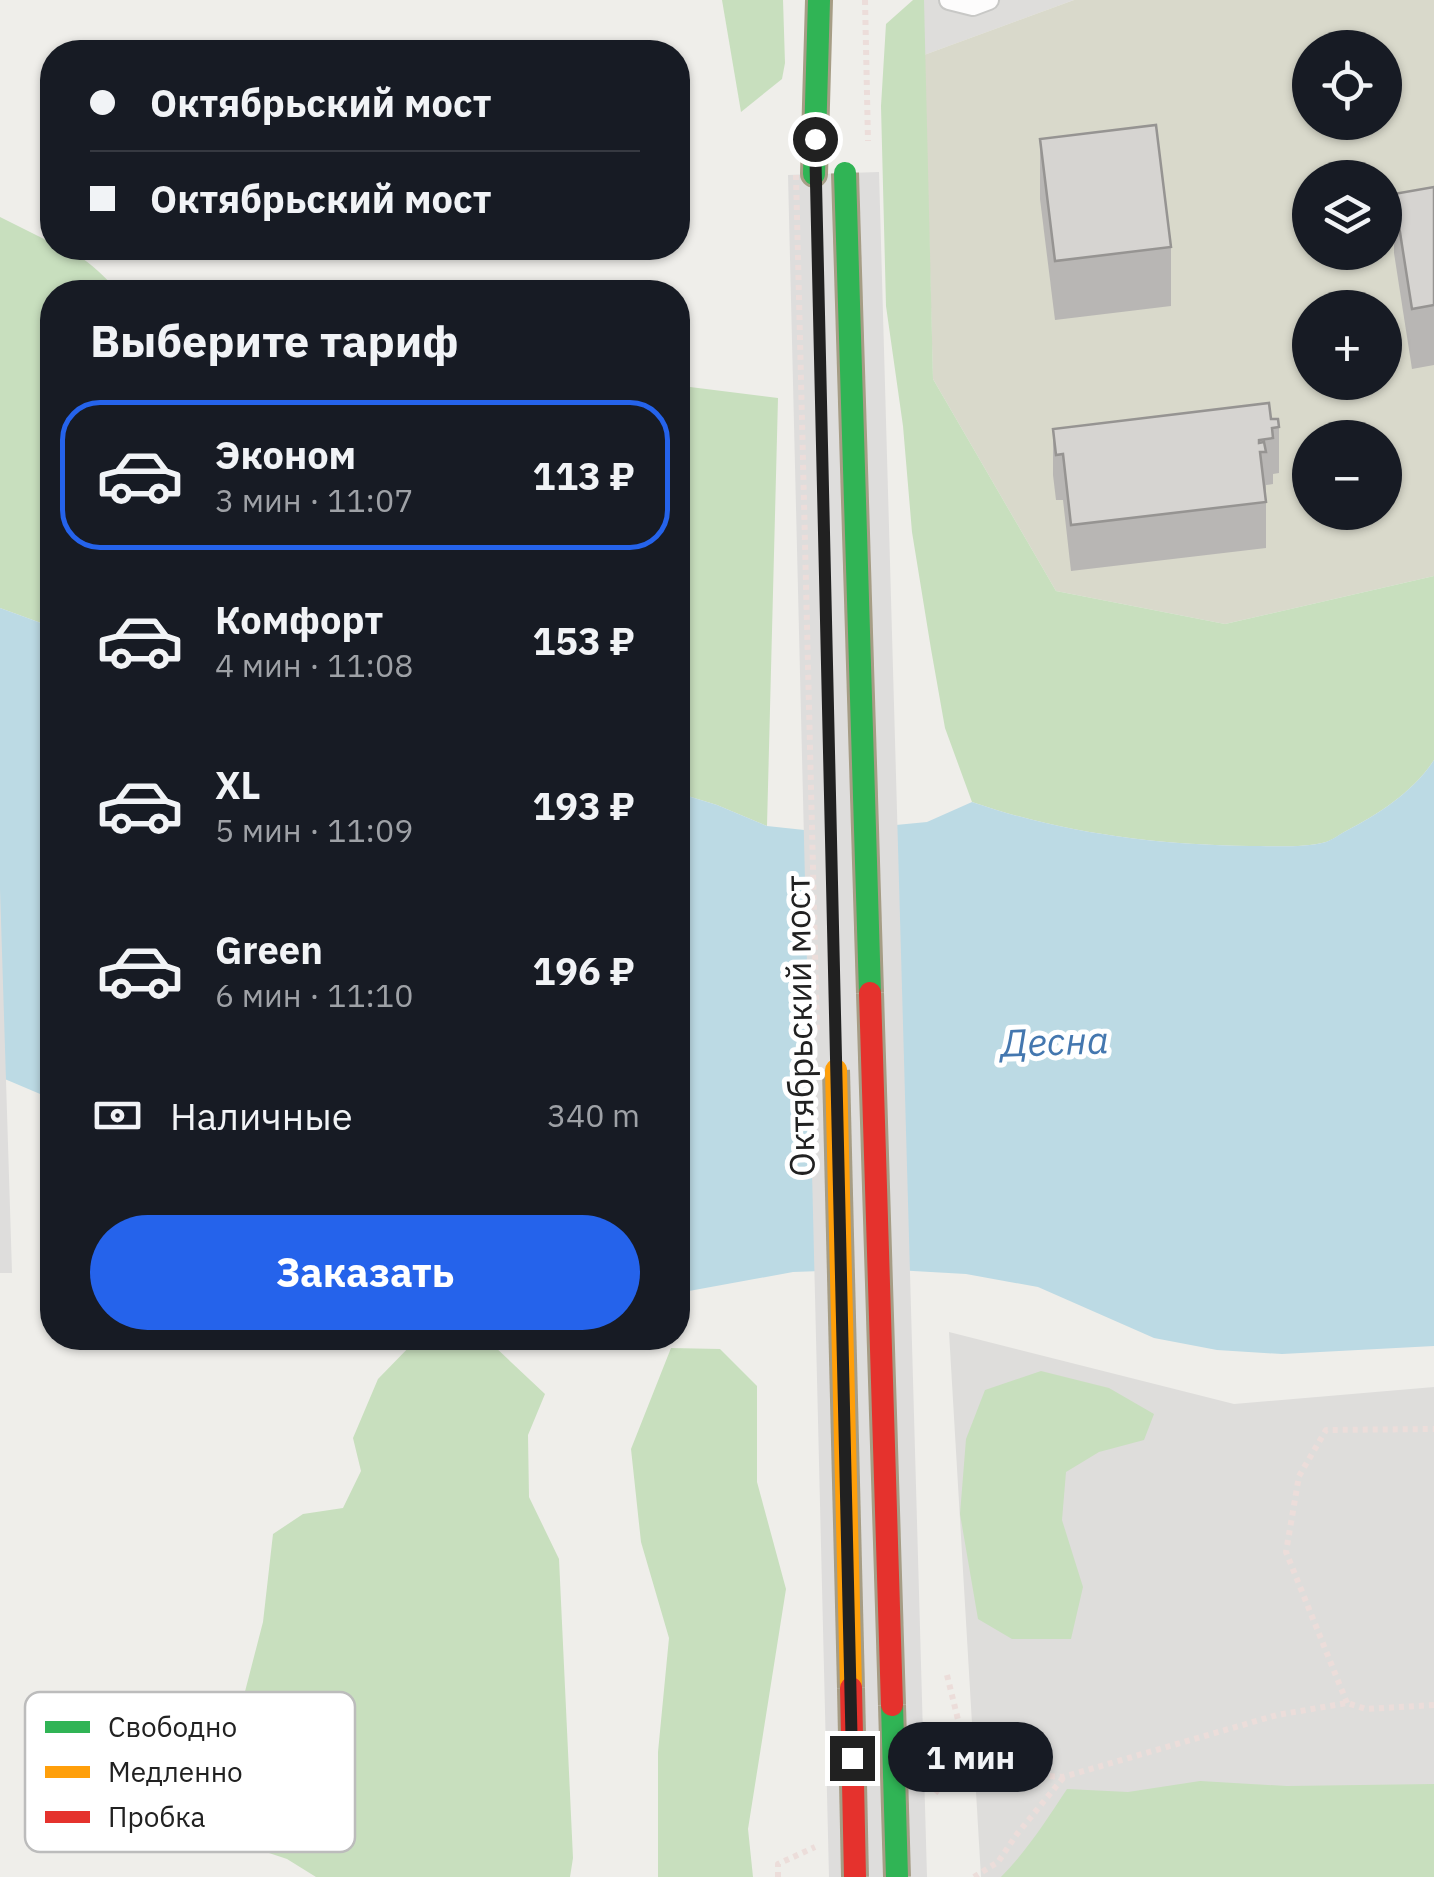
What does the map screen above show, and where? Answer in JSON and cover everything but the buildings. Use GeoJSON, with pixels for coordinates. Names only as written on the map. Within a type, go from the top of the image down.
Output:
{"type":"FeatureCollection","features":[{"type":"Feature","properties":{"kind":"main road"},"geometry":{"type":"LineString","coordinates":[[808,181],[818,0]]}},
{"type":"Feature","properties":{"kind":"main road"},"geometry":{"type":"LineString","coordinates":[[832,0],[839,96]]}},
{"type":"Feature","properties":{"kind":"main road","name":"Октябрьский мост"},"geometry":{"type":"LineString","coordinates":[[844,163],[896,1877]]}},
{"type":"Feature","properties":{"kind":"main road","name":"Октябрьский мост"},"geometry":{"type":"LineString","coordinates":[[826,1045],[855,1877]]}},
{"type":"Feature","properties":{"kind":"lane"},"geometry":{"type":"LineString","coordinates":[[948,0],[973,6],[990,0]]}},
{"type":"Feature","properties":{"kind":"path"},"geometry":{"type":"LineString","coordinates":[[865,0],[868,153]]}},
{"type":"Feature","properties":{"kind":"path"},"geometry":{"type":"LineString","coordinates":[[808,181],[826,1045]]}},
{"type":"Feature","properties":{"kind":"path"},"geometry":{"type":"LineString","coordinates":[[1348,1704],[1286,1552],[1299,1476],[1326,1430],[1434,1429]]}},
{"type":"Feature","properties":{"kind":"path"},"geometry":{"type":"LineString","coordinates":[[947,1675],[967,1756],[1006,1773],[1063,1778],[1278,1715],[1348,1704],[1366,1709],[1434,1705]]}},
{"type":"Feature","properties":{"kind":"path"},"geometry":{"type":"LineString","coordinates":[[974,1877],[998,1862],[1063,1778]]}},
{"type":"Feature","properties":{"kind":"shaded area"},"geometry":{"type":"Polygon","coordinates":[[[922,0],[1074,0],[924,55],[922,0]]]}},
{"type":"Feature","properties":{"kind":"shaded area"},"geometry":{"type":"Polygon","coordinates":[[[1074,0],[1434,0],[1434,576],[1225,624],[1056,591],[933,379],[924,55],[1074,0]]]}},
{"type":"Feature","properties":{"kind":"shaded area"},"geometry":{"type":"Polygon","coordinates":[[[949,1332],[1234,1404],[1434,1387],[1434,1877],[981,1877],[949,1332]]]}},
{"type":"Feature","properties":{"kind":"green space"},"geometry":{"type":"Polygon","coordinates":[[[722,0],[783,0],[782,79],[741,112],[722,0]]]}},
{"type":"Feature","properties":{"kind":"green space"},"geometry":{"type":"Polygon","coordinates":[[[913,0],[924,0],[933,379],[1056,591],[1225,624],[1434,576],[1434,760],[1395,801],[1331,840],[1278,846],[1144,840],[1040,822],[972,802],[945,728],[931,649],[912,532],[903,426],[886,306],[881,106],[886,24],[913,0]]]}},
{"type":"Feature","properties":{"kind":"green space"},"geometry":{"type":"Polygon","coordinates":[[[0,217],[40,237],[40,260],[85,260],[107,280],[40,280],[40,623],[0,608],[0,217]]]}},
{"type":"Feature","properties":{"kind":"green space"},"geometry":{"type":"Polygon","coordinates":[[[690,387],[778,398],[767,826],[690,797],[690,387]]]}},
{"type":"Feature","properties":{"kind":"green space"},"geometry":{"type":"Polygon","coordinates":[[[720,1349],[757,1386],[757,1482],[786,1589],[748,1829],[753,1877],[658,1877],[658,1752],[669,1638],[641,1542],[631,1449],[670,1350],[720,1349]]]}},
{"type":"Feature","properties":{"kind":"green space"},"geometry":{"type":"Polygon","coordinates":[[[406,1350],[498,1350],[545,1394],[528,1435],[529,1497],[559,1559],[573,1858],[570,1877],[316,1877],[287,1859],[266,1852],[355,1852],[355,1692],[245,1692],[263,1622],[273,1534],[303,1514],[343,1508],[361,1471],[353,1438],[378,1379],[406,1350]]]}},
{"type":"Feature","properties":{"kind":"green space"},"geometry":{"type":"Polygon","coordinates":[[[1041,1371],[1109,1388],[1154,1414],[1144,1440],[1099,1452],[1066,1472],[1062,1520],[1083,1587],[1071,1639],[1012,1639],[978,1619],[960,1514],[966,1439],[985,1390],[1041,1371]]]}},
{"type":"Feature","properties":{"kind":"green space"},"geometry":{"type":"Polygon","coordinates":[[[1200,1781],[1287,1786],[1434,1784],[1434,1877],[1001,1877],[1067,1789],[1128,1792],[1200,1781]]]}},
{"type":"Feature","properties":{"kind":"water"},"geometry":{"type":"Polygon","coordinates":[[[0,608],[40,623],[40,1094],[0,1077],[0,608]]]}},
{"type":"Feature","properties":{"kind":"water","name":"Десна"},"geometry":{"type":"Polygon","coordinates":[[[1434,760],[1434,1346],[1282,1354],[1217,1350],[1154,1338],[1038,1287],[966,1274],[878,1269],[793,1272],[690,1291],[690,797],[767,826],[823,832],[927,822],[972,802],[1040,822],[1144,840],[1298,846],[1326,842],[1371,817],[1426,772],[1434,760]]]}},
{"type":"Feature","properties":{"kind":"pier"},"geometry":{"type":"Polygon","coordinates":[[[879,172],[927,1877],[829,1877],[788,175],[879,172]]]}},
{"type":"Feature","properties":{"kind":"pier"},"geometry":{"type":"Polygon","coordinates":[[[0,889],[12,1273],[0,1273],[0,889]]]}},
{"type":"Feature","properties":{"kind":"traffic: fast"},"geometry":{"type":"LineString","coordinates":[[814,174],[819,0]]}},
{"type":"Feature","properties":{"kind":"traffic: fast"},"geometry":{"type":"LineString","coordinates":[[845,173],[870,993]]}},
{"type":"Feature","properties":{"kind":"traffic: fast"},"geometry":{"type":"LineString","coordinates":[[892,1705],[897,1877]]}},
{"type":"Feature","properties":{"kind":"traffic: slow"},"geometry":{"type":"LineString","coordinates":[[836,1070],[851,1688]]}},
{"type":"Feature","properties":{"kind":"traffic: jam"},"geometry":{"type":"LineString","coordinates":[[870,993],[892,1705]]}},
{"type":"Feature","properties":{"kind":"traffic: jam"},"geometry":{"type":"LineString","coordinates":[[851,1688],[855,1877]]}},
{"type":"Feature","properties":{"kind":"route"},"geometry":{"type":"LineString","coordinates":[[815,139],[852,1758]]}}]}
